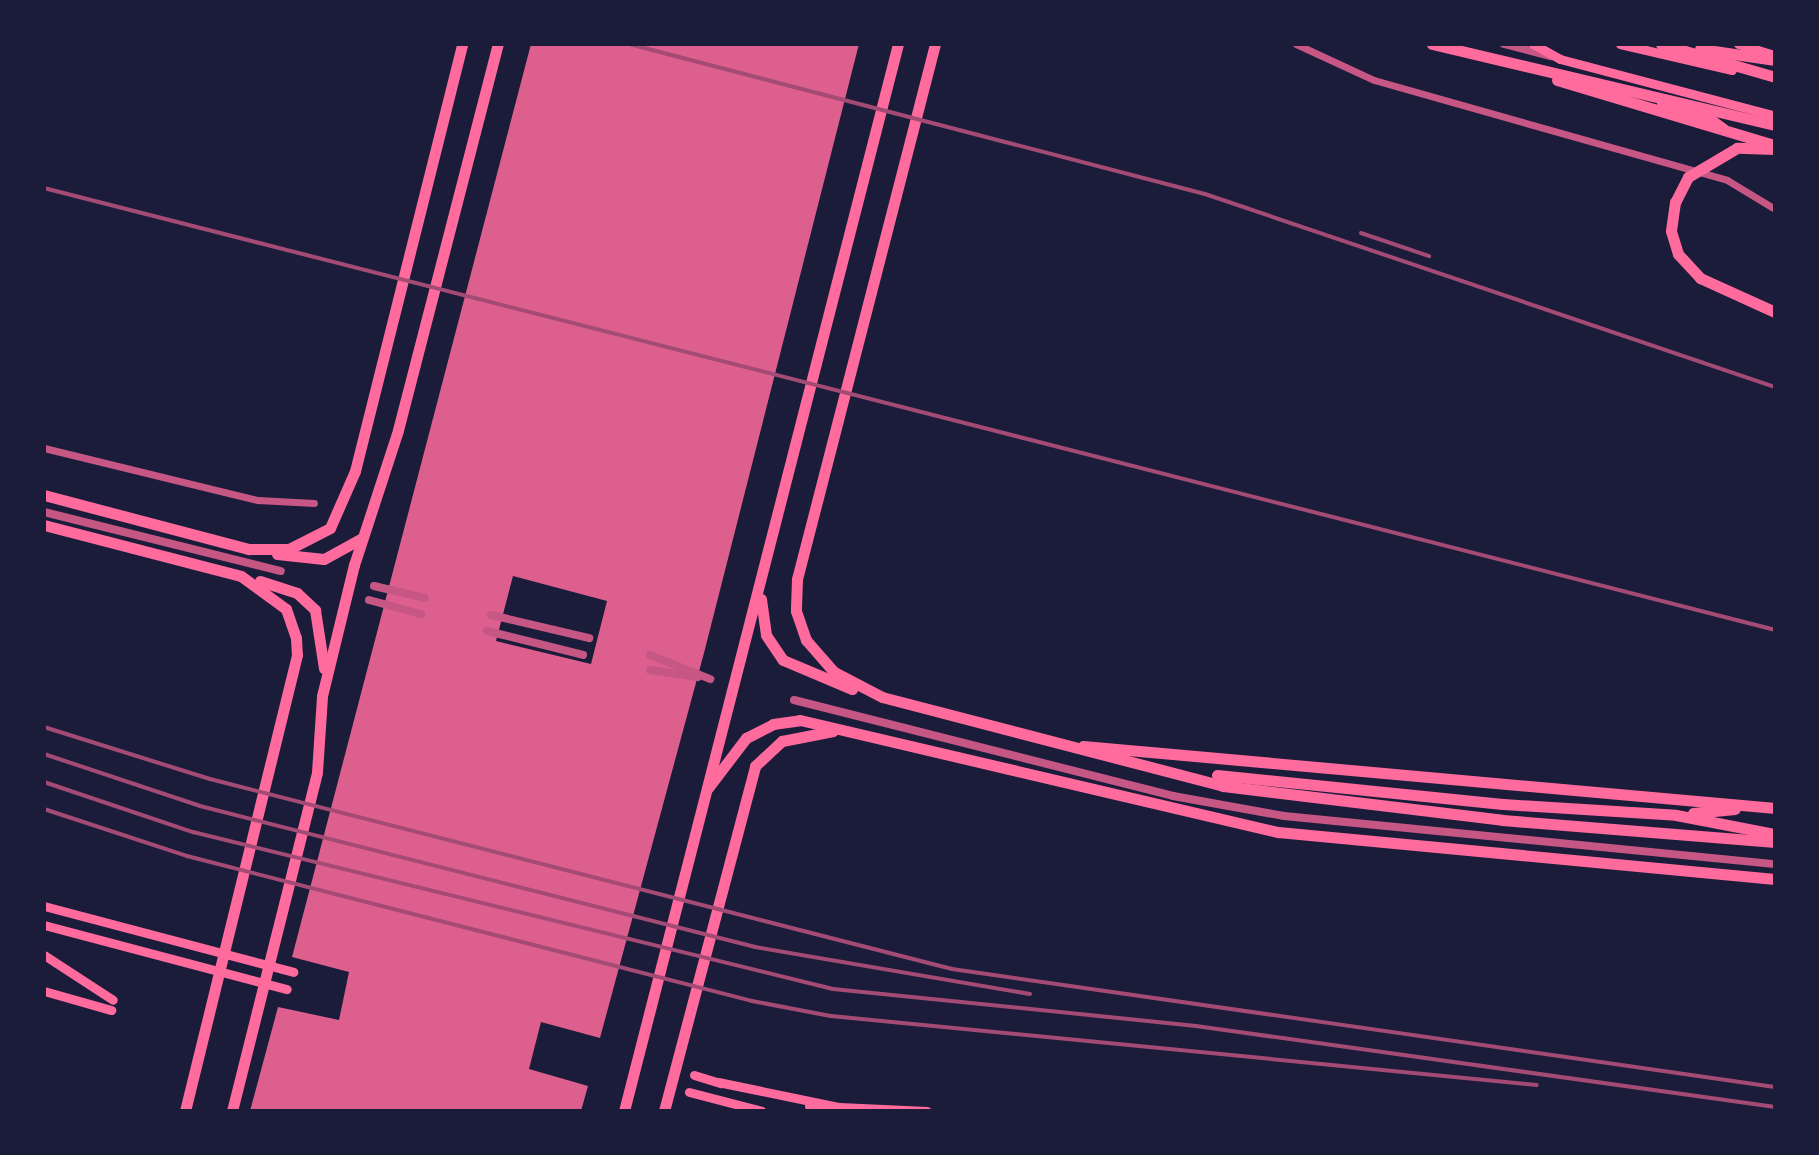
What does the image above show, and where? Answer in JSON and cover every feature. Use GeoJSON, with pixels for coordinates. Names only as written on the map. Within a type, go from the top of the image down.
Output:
{"type":"FeatureCollection","features":[{"type":"Feature","properties":{"kind":"highway"},"geometry":{"type":"LineString","coordinates":[[249,549],[289,549],[318,539],[348,497],[462,44]]}},
{"type":"Feature","properties":{"kind":"highway"},"geometry":{"type":"LineString","coordinates":[[322,696],[362,538],[398,430],[498,44]]}},
{"type":"Feature","properties":{"kind":"highway"},"geometry":{"type":"LineString","coordinates":[[624,1111],[898,44]]}},
{"type":"Feature","properties":{"kind":"highway"},"geometry":{"type":"LineString","coordinates":[[882,697],[848,682],[819,658],[800,626],[795,593],[935,44]]}},
{"type":"Feature","properties":{"kind":"highway"},"geometry":{"type":"LineString","coordinates":[[1432,44],[1775,125]]}},
{"type":"Feature","properties":{"kind":"highway"},"geometry":{"type":"LineString","coordinates":[[1662,44],[1775,78]]}},
{"type":"Feature","properties":{"kind":"highway"},"geometry":{"type":"LineString","coordinates":[[1662,44],[1775,58]]}},
{"type":"Feature","properties":{"kind":"highway"},"geometry":{"type":"LineString","coordinates":[[1500,61],[1655,113],[1775,147]]}},
{"type":"Feature","properties":{"kind":"highway"},"geometry":{"type":"LineString","coordinates":[[1775,147],[1737,148],[1688,177],[1675,202],[1671,231],[1678,254],[1700,278],[1775,312]]}},
{"type":"Feature","properties":{"kind":"highway"},"geometry":{"type":"LineString","coordinates":[[44,495],[249,549],[309,560],[338,553],[362,538]]}},
{"type":"Feature","properties":{"kind":"highway"},"geometry":{"type":"LineString","coordinates":[[44,525],[297,593],[315,610],[324,651],[317,772],[232,1111]]}},
{"type":"Feature","properties":{"kind":"highway"},"geometry":{"type":"LineString","coordinates":[[185,1111],[297,655],[286,609],[241,576]]}},
{"type":"Feature","properties":{"kind":"highway"},"geometry":{"type":"LineString","coordinates":[[762,579],[762,620],[783,660],[823,680],[1038,741],[1223,786],[1329,802],[1775,842]]}},
{"type":"Feature","properties":{"kind":"highway"},"geometry":{"type":"LineString","coordinates":[[708,788],[733,749],[773,724],[814,722],[1148,806],[1278,832],[1775,879]]}},
{"type":"Feature","properties":{"kind":"highway"},"geometry":{"type":"LineString","coordinates":[[664,1111],[755,766],[782,741],[800,734],[865,735]]}},
{"type":"Feature","properties":{"kind":"highway"},"geometry":{"type":"LineString","coordinates":[[1038,741],[1775,808]]}},
{"type":"Feature","properties":{"kind":"highway"},"geometry":{"type":"LineString","coordinates":[[1217,775],[1503,804],[1676,815],[1775,834]]}},
{"type":"Feature","properties":{"kind":"highway"},"geometry":{"type":"LineString","coordinates":[[1676,815],[1759,807]]}},
{"type":"Feature","properties":{"kind":"main road"},"geometry":{"type":"LineString","coordinates":[[1533,44],[1606,87],[1710,118]]}},
{"type":"Feature","properties":{"kind":"main road"},"geometry":{"type":"LineString","coordinates":[[1620,44],[1775,78]]}},
{"type":"Feature","properties":{"kind":"main road"},"geometry":{"type":"LineString","coordinates":[[1738,44],[1775,58]]}},
{"type":"Feature","properties":{"kind":"main road"},"geometry":{"type":"LineString","coordinates":[[1560,59],[1775,116]]}},
{"type":"Feature","properties":{"kind":"main road"},"geometry":{"type":"LineString","coordinates":[[1660,85],[1775,155]]}},
{"type":"Feature","properties":{"kind":"main road"},"geometry":{"type":"LineString","coordinates":[[44,906],[293,972]]}},
{"type":"Feature","properties":{"kind":"main road"},"geometry":{"type":"LineString","coordinates":[[44,925],[287,989]]}},
{"type":"Feature","properties":{"kind":"main road"},"geometry":{"type":"LineString","coordinates":[[44,955],[112,1005],[44,991]]}},
{"type":"Feature","properties":{"kind":"main road"},"geometry":{"type":"LineString","coordinates":[[694,1075],[827,1111]]}},
{"type":"Feature","properties":{"kind":"main road"},"geometry":{"type":"LineString","coordinates":[[718,1082],[839,1107],[927,1111]]}},
{"type":"Feature","properties":{"kind":"main road"},"geometry":{"type":"LineString","coordinates":[[689,1092],[762,1111]]}},
{"type":"Feature","properties":{"kind":"street"},"geometry":{"type":"LineString","coordinates":[[1296,44],[1374,80],[1727,180],[1775,209]]}},
{"type":"Feature","properties":{"kind":"street"},"geometry":{"type":"LineString","coordinates":[[1504,44],[1560,59]]}},
{"type":"Feature","properties":{"kind":"street"},"geometry":{"type":"LineString","coordinates":[[44,448],[258,500],[314,503]]}},
{"type":"Feature","properties":{"kind":"street"},"geometry":{"type":"LineString","coordinates":[[44,512],[281,571]]}},
{"type":"Feature","properties":{"kind":"street"},"geometry":{"type":"LineString","coordinates":[[374,586],[425,598]]}},
{"type":"Feature","properties":{"kind":"street"},"geometry":{"type":"LineString","coordinates":[[369,600],[421,614]]}},
{"type":"Feature","properties":{"kind":"street"},"geometry":{"type":"LineString","coordinates":[[491,615],[589,638]]}},
{"type":"Feature","properties":{"kind":"street"},"geometry":{"type":"LineString","coordinates":[[487,631],[583,655]]}},
{"type":"Feature","properties":{"kind":"street"},"geometry":{"type":"LineString","coordinates":[[650,655],[710,679],[650,670]]}},
{"type":"Feature","properties":{"kind":"street"},"geometry":{"type":"LineString","coordinates":[[794,700],[1173,796],[1284,816],[1775,864]]}},
{"type":"Feature","properties":{"kind":"building"},"geometry":{"type":"Polygon","coordinates":[[[531,44],[859,44],[704,653],[600,1038],[541,1022],[529,1069],[588,1086],[581,1111],[250,1111],[278,1007],[339,1020],[349,972],[292,957],[531,44]],[[513,576],[496,641],[591,664],[607,601],[513,576]]]}},
{"type":"Feature","properties":{"kind":"railway"},"geometry":{"type":"LineString","coordinates":[[629,44],[1205,194],[1775,387]]}},
{"type":"Feature","properties":{"kind":"railway"},"geometry":{"type":"LineString","coordinates":[[44,188],[1775,630]]}},
{"type":"Feature","properties":{"kind":"railway"},"geometry":{"type":"LineString","coordinates":[[1361,233],[1429,256]]}},
{"type":"Feature","properties":{"kind":"railway"},"geometry":{"type":"LineString","coordinates":[[44,727],[210,779],[952,969],[1775,1087]]}},
{"type":"Feature","properties":{"kind":"railway"},"geometry":{"type":"LineString","coordinates":[[44,754],[200,806],[755,947],[1030,994]]}},
{"type":"Feature","properties":{"kind":"railway"},"geometry":{"type":"LineString","coordinates":[[44,782],[193,832],[833,989],[1196,1026],[1775,1107]]}},
{"type":"Feature","properties":{"kind":"railway"},"geometry":{"type":"LineString","coordinates":[[44,809],[187,856],[752,1001],[831,1016],[1537,1085]]}}]}
